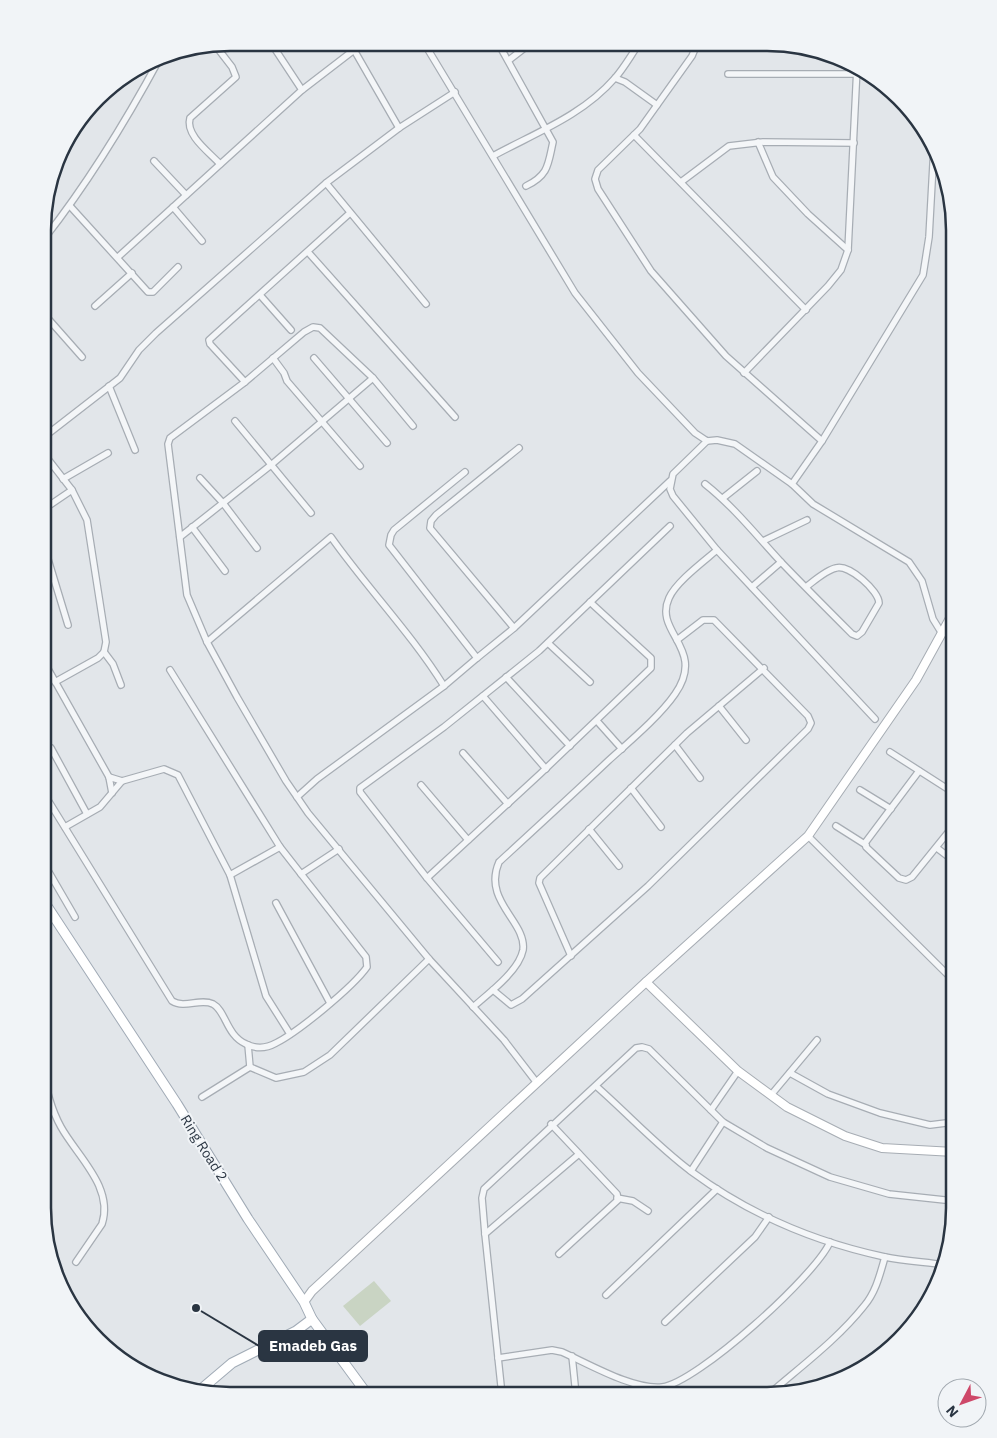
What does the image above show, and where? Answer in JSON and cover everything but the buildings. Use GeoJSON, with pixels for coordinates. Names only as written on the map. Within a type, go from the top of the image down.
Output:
{"type":"FeatureCollection","features":[{"type":"Feature","properties":{"kind":"main road","name":"Ring Road 2"},"geometry":{"type":"LineString","coordinates":[[51,912],[178,1104],[248,1219],[304,1302],[312,1319],[362,1387]]}},
{"type":"Feature","properties":{"kind":"main road"},"geometry":{"type":"LineString","coordinates":[[207,1385],[232,1363],[296,1331],[312,1319]]}},
{"type":"Feature","properties":{"kind":"street"},"geometry":{"type":"LineString","coordinates":[[503,51],[553,142],[550,159],[541,178],[526,186]]}},
{"type":"Feature","properties":{"kind":"street"},"geometry":{"type":"LineString","coordinates":[[509,60],[520,51]]}},
{"type":"Feature","properties":{"kind":"street"},"geometry":{"type":"LineString","coordinates":[[492,156],[547,128],[587,104],[615,78],[634,51]]}},
{"type":"Feature","properties":{"kind":"street"},"geometry":{"type":"LineString","coordinates":[[694,51],[634,135],[598,170],[595,179],[598,189],[651,270],[726,356],[822,441]]}},
{"type":"Feature","properties":{"kind":"street"},"geometry":{"type":"LineString","coordinates":[[220,52],[232,67],[236,77],[190,118],[188,126],[191,132],[220,164]]}},
{"type":"Feature","properties":{"kind":"street"},"geometry":{"type":"LineString","coordinates":[[277,52],[302,90]]}},
{"type":"Feature","properties":{"kind":"street"},"geometry":{"type":"LineString","coordinates":[[118,257],[302,90],[352,52]]}},
{"type":"Feature","properties":{"kind":"street"},"geometry":{"type":"LineString","coordinates":[[355,52],[399,128]]}},
{"type":"Feature","properties":{"kind":"street"},"geometry":{"type":"LineString","coordinates":[[429,52],[550,253],[593,318],[638,373],[681,420],[707,441]]}},
{"type":"Feature","properties":{"kind":"street"},"geometry":{"type":"LineString","coordinates":[[51,231],[70,206],[141,94],[155,68]]}},
{"type":"Feature","properties":{"kind":"street"},"geometry":{"type":"LineString","coordinates":[[728,74],[847,70]]}},
{"type":"Feature","properties":{"kind":"street"},"geometry":{"type":"LineString","coordinates":[[744,373],[806,310],[841,270],[848,250],[856,75]]}},
{"type":"Feature","properties":{"kind":"street"},"geometry":{"type":"LineString","coordinates":[[615,78],[626,82],[657,105]]}},
{"type":"Feature","properties":{"kind":"street"},"geometry":{"type":"LineString","coordinates":[[51,432],[120,378],[139,350],[156,333],[326,183],[399,128],[455,92]]}},
{"type":"Feature","properties":{"kind":"street"},"geometry":{"type":"LineString","coordinates":[[634,135],[806,310]]}},
{"type":"Feature","properties":{"kind":"street"},"geometry":{"type":"LineString","coordinates":[[681,182],[729,146],[758,142],[854,143]]}},
{"type":"Feature","properties":{"kind":"street"},"geometry":{"type":"LineString","coordinates":[[758,142],[773,176],[808,214],[848,250]]}},
{"type":"Feature","properties":{"kind":"street"},"geometry":{"type":"LineString","coordinates":[[154,161],[186,195]]}},
{"type":"Feature","properties":{"kind":"street"},"geometry":{"type":"LineString","coordinates":[[792,484],[822,441],[923,275],[929,237],[933,165]]}},
{"type":"Feature","properties":{"kind":"street"},"geometry":{"type":"LineString","coordinates":[[326,183],[426,304]]}},
{"type":"Feature","properties":{"kind":"street"},"geometry":{"type":"LineString","coordinates":[[70,206],[150,293],[178,267]]}},
{"type":"Feature","properties":{"kind":"street"},"geometry":{"type":"LineString","coordinates":[[173,207],[202,241]]}},
{"type":"Feature","properties":{"kind":"street"},"geometry":{"type":"LineString","coordinates":[[245,382],[209,340],[350,213]]}},
{"type":"Feature","properties":{"kind":"street"},"geometry":{"type":"LineString","coordinates":[[308,252],[455,417]]}},
{"type":"Feature","properties":{"kind":"street"},"geometry":{"type":"LineString","coordinates":[[94,306],[132,273]]}},
{"type":"Feature","properties":{"kind":"street"},"geometry":{"type":"LineString","coordinates":[[260,295],[291,330]]}},
{"type":"Feature","properties":{"kind":"street"},"geometry":{"type":"LineString","coordinates":[[51,322],[82,357]]}},
{"type":"Feature","properties":{"kind":"street"},"geometry":{"type":"LineString","coordinates":[[413,426],[374,378],[320,328],[312,327],[304,332],[245,382],[170,438],[168,444],[188,595],[207,642],[237,697],[297,797],[429,959],[504,1040],[537,1083]]}},
{"type":"Feature","properties":{"kind":"street"},"geometry":{"type":"LineString","coordinates":[[273,358],[284,373],[287,381],[360,466]]}},
{"type":"Feature","properties":{"kind":"street"},"geometry":{"type":"LineString","coordinates":[[314,358],[387,443]]}},
{"type":"Feature","properties":{"kind":"street"},"geometry":{"type":"LineString","coordinates":[[180,537],[271,465],[374,378]]}},
{"type":"Feature","properties":{"kind":"street"},"geometry":{"type":"LineString","coordinates":[[110,386],[135,450]]}},
{"type":"Feature","properties":{"kind":"street"},"geometry":{"type":"LineString","coordinates":[[235,420],[312,513]]}},
{"type":"Feature","properties":{"kind":"street"},"geometry":{"type":"LineString","coordinates":[[875,719],[717,550],[673,496],[670,481],[673,474],[707,441],[717,440],[736,444],[792,484],[812,504],[909,562],[922,581],[933,619],[941,632]]}},
{"type":"Feature","properties":{"kind":"street"},"geometry":{"type":"LineString","coordinates":[[514,628],[432,534],[430,528],[431,521],[436,515],[519,448]]}},
{"type":"Feature","properties":{"kind":"street"},"geometry":{"type":"LineString","coordinates":[[63,479],[108,452]]}},
{"type":"Feature","properties":{"kind":"street"},"geometry":{"type":"LineString","coordinates":[[51,463],[72,490],[87,520],[106,642],[104,652],[98,658],[56,682]]}},
{"type":"Feature","properties":{"kind":"street"},"geometry":{"type":"LineString","coordinates":[[723,498],[757,471]]}},
{"type":"Feature","properties":{"kind":"street"},"geometry":{"type":"LineString","coordinates":[[465,472],[394,530],[391,535],[390,544],[478,658]]}},
{"type":"Feature","properties":{"kind":"street"},"geometry":{"type":"LineString","coordinates":[[200,478],[223,503],[257,548]]}},
{"type":"Feature","properties":{"kind":"street"},"geometry":{"type":"LineString","coordinates":[[297,797],[316,778],[444,686],[514,628],[670,481]]}},
{"type":"Feature","properties":{"kind":"street"},"geometry":{"type":"LineString","coordinates":[[705,484],[723,498],[781,562],[852,634],[857,636],[862,632],[879,603],[876,592],[843,568],[836,568],[806,587]]}},
{"type":"Feature","properties":{"kind":"street"},"geometry":{"type":"LineString","coordinates":[[51,504],[72,490]]}},
{"type":"Feature","properties":{"kind":"street"},"geometry":{"type":"LineString","coordinates":[[763,541],[807,520]]}},
{"type":"Feature","properties":{"kind":"street"},"geometry":{"type":"LineString","coordinates":[[498,962],[427,878],[360,792],[360,788],[483,696],[548,643],[670,526]]}},
{"type":"Feature","properties":{"kind":"street"},"geometry":{"type":"LineString","coordinates":[[192,527],[226,571]]}},
{"type":"Feature","properties":{"kind":"street"},"geometry":{"type":"LineString","coordinates":[[207,642],[331,537],[387,611],[426,657],[444,686]]}},
{"type":"Feature","properties":{"kind":"street"},"geometry":{"type":"LineString","coordinates":[[473,1007],[493,990],[517,963],[523,950],[521,939],[497,893],[495,872],[499,862],[622,749],[676,693],[686,672],[686,656],[666,619],[669,597],[684,579],[717,550]]}},
{"type":"Feature","properties":{"kind":"street"},"geometry":{"type":"LineString","coordinates":[[752,587],[781,562]]}},
{"type":"Feature","properties":{"kind":"street"},"geometry":{"type":"LineString","coordinates":[[51,569],[68,625]]}},
{"type":"Feature","properties":{"kind":"street"},"geometry":{"type":"LineString","coordinates":[[427,878],[570,746],[651,668],[651,658],[590,602]]}},
{"type":"Feature","properties":{"kind":"street"},"geometry":{"type":"LineString","coordinates":[[493,990],[511,1006],[522,999],[648,886],[811,723],[808,716],[764,668],[714,620],[703,620],[677,640]]}},
{"type":"Feature","properties":{"kind":"street"},"geometry":{"type":"LineString","coordinates":[[304,1302],[312,1291],[384,1223],[808,836],[916,680],[946,624]]}},
{"type":"Feature","properties":{"kind":"street"},"geometry":{"type":"LineString","coordinates":[[548,643],[590,682]]}},
{"type":"Feature","properties":{"kind":"street"},"geometry":{"type":"LineString","coordinates":[[104,652],[113,664],[121,685]]}},
{"type":"Feature","properties":{"kind":"street"},"geometry":{"type":"LineString","coordinates":[[571,956],[540,883],[540,878],[675,745],[764,668]]}},
{"type":"Feature","properties":{"kind":"street"},"geometry":{"type":"LineString","coordinates":[[51,805],[172,1001],[181,1005],[209,1003],[215,1006],[228,1029],[248,1045],[261,1048],[276,1043],[330,1003],[362,974],[367,967],[366,957],[280,847],[170,670]]}},
{"type":"Feature","properties":{"kind":"street"},"geometry":{"type":"LineString","coordinates":[[51,674],[109,777],[112,793]]}},
{"type":"Feature","properties":{"kind":"street"},"geometry":{"type":"LineString","coordinates":[[506,677],[570,746]]}},
{"type":"Feature","properties":{"kind":"street"},"geometry":{"type":"LineString","coordinates":[[483,696],[546,768]]}},
{"type":"Feature","properties":{"kind":"street"},"geometry":{"type":"LineString","coordinates":[[719,706],[746,740]]}},
{"type":"Feature","properties":{"kind":"street"},"geometry":{"type":"LineString","coordinates":[[596,721],[622,749]]}},
{"type":"Feature","properties":{"kind":"street"},"geometry":{"type":"LineString","coordinates":[[675,745],[700,778]]}},
{"type":"Feature","properties":{"kind":"street"},"geometry":{"type":"LineString","coordinates":[[51,748],[87,814]]}},
{"type":"Feature","properties":{"kind":"street"},"geometry":{"type":"LineString","coordinates":[[890,752],[946,788]]}},
{"type":"Feature","properties":{"kind":"street"},"geometry":{"type":"LineString","coordinates":[[463,753],[508,804]]}},
{"type":"Feature","properties":{"kind":"street"},"geometry":{"type":"LineString","coordinates":[[109,777],[122,781],[164,769],[178,775],[230,875],[266,996],[290,1034]]}},
{"type":"Feature","properties":{"kind":"street"},"geometry":{"type":"LineString","coordinates":[[866,845],[865,843],[919,771]]}},
{"type":"Feature","properties":{"kind":"street"},"geometry":{"type":"LineString","coordinates":[[64,827],[100,807],[122,781]]}},
{"type":"Feature","properties":{"kind":"street"},"geometry":{"type":"LineString","coordinates":[[421,785],[468,840]]}},
{"type":"Feature","properties":{"kind":"street"},"geometry":{"type":"LineString","coordinates":[[631,788],[661,827]]}},
{"type":"Feature","properties":{"kind":"street"},"geometry":{"type":"LineString","coordinates":[[860,790],[891,808]]}},
{"type":"Feature","properties":{"kind":"street"},"geometry":{"type":"LineString","coordinates":[[836,826],[866,845],[898,878],[906,880],[912,877],[946,836]]}},
{"type":"Feature","properties":{"kind":"street"},"geometry":{"type":"LineString","coordinates":[[589,829],[619,866]]}},
{"type":"Feature","properties":{"kind":"street"},"geometry":{"type":"LineString","coordinates":[[808,836],[946,973]]}},
{"type":"Feature","properties":{"kind":"street"},"geometry":{"type":"LineString","coordinates":[[230,875],[280,847]]}},
{"type":"Feature","properties":{"kind":"street"},"geometry":{"type":"LineString","coordinates":[[937,848],[946,855]]}},
{"type":"Feature","properties":{"kind":"street"},"geometry":{"type":"LineString","coordinates":[[301,874],[339,849]]}},
{"type":"Feature","properties":{"kind":"street"},"geometry":{"type":"LineString","coordinates":[[51,876],[74,917]]}},
{"type":"Feature","properties":{"kind":"street"},"geometry":{"type":"LineString","coordinates":[[276,903],[330,1003]]}},
{"type":"Feature","properties":{"kind":"street"},"geometry":{"type":"LineString","coordinates":[[250,1067],[276,1078],[304,1072],[330,1055],[429,959]]}},
{"type":"Feature","properties":{"kind":"street"},"geometry":{"type":"LineString","coordinates":[[646,982],[738,1071],[786,1107],[845,1136],[882,1148],[946,1152]]}},
{"type":"Feature","properties":{"kind":"street"},"geometry":{"type":"LineString","coordinates":[[771,1095],[816,1040]]}},
{"type":"Feature","properties":{"kind":"street"},"geometry":{"type":"LineString","coordinates":[[248,1045],[250,1067]]}},
{"type":"Feature","properties":{"kind":"street"},"geometry":{"type":"LineString","coordinates":[[501,1387],[485,1234],[482,1198],[484,1189],[551,1124],[596,1086],[636,1048],[649,1049],[723,1122],[767,1148],[830,1177],[889,1194],[946,1200]]}},
{"type":"Feature","properties":{"kind":"street"},"geometry":{"type":"LineString","coordinates":[[202,1096],[250,1067]]}},
{"type":"Feature","properties":{"kind":"street"},"geometry":{"type":"LineString","coordinates":[[711,1110],[738,1071]]}},
{"type":"Feature","properties":{"kind":"street"},"geometry":{"type":"LineString","coordinates":[[790,1073],[828,1094],[880,1114],[930,1125],[946,1123]]}},
{"type":"Feature","properties":{"kind":"street"},"geometry":{"type":"LineString","coordinates":[[596,1086],[691,1171],[743,1206],[797,1231],[830,1242],[886,1257],[936,1264]]}},
{"type":"Feature","properties":{"kind":"street"},"geometry":{"type":"LineString","coordinates":[[51,1105],[69,1141],[93,1174],[103,1197],[104,1218],[102,1224],[76,1262]]}},
{"type":"Feature","properties":{"kind":"street"},"geometry":{"type":"LineString","coordinates":[[691,1171],[723,1122]]}},
{"type":"Feature","properties":{"kind":"street"},"geometry":{"type":"LineString","coordinates":[[551,1124],[617,1194],[618,1198],[615,1204],[559,1254]]}},
{"type":"Feature","properties":{"kind":"street"},"geometry":{"type":"LineString","coordinates":[[485,1234],[578,1154]]}},
{"type":"Feature","properties":{"kind":"street"},"geometry":{"type":"LineString","coordinates":[[606,1295],[718,1189]]}},
{"type":"Feature","properties":{"kind":"street"},"geometry":{"type":"LineString","coordinates":[[618,1198],[633,1201],[648,1212]]}},
{"type":"Feature","properties":{"kind":"street"},"geometry":{"type":"LineString","coordinates":[[665,1322],[755,1237],[769,1217]]}},
{"type":"Feature","properties":{"kind":"street"},"geometry":{"type":"LineString","coordinates":[[498,1358],[552,1350],[572,1356],[644,1387],[662,1387],[680,1381],[715,1359],[814,1268],[830,1242]]}},
{"type":"Feature","properties":{"kind":"street"},"geometry":{"type":"LineString","coordinates":[[778,1386],[838,1333],[865,1306],[878,1282],[886,1257]]}},
{"type":"Feature","properties":{"kind":"street"},"geometry":{"type":"LineString","coordinates":[[572,1356],[575,1387]]}},
{"type":"Feature","properties":{"kind":"green space"},"geometry":{"type":"Polygon","coordinates":[[[374,1281],[391,1301],[360,1326],[343,1306],[374,1281]]]}},
{"type":"Feature","properties":{"kind":"place","name":"Emadeb Gas"},"geometry":{"type":"Point","coordinates":[196,1308]}}]}
